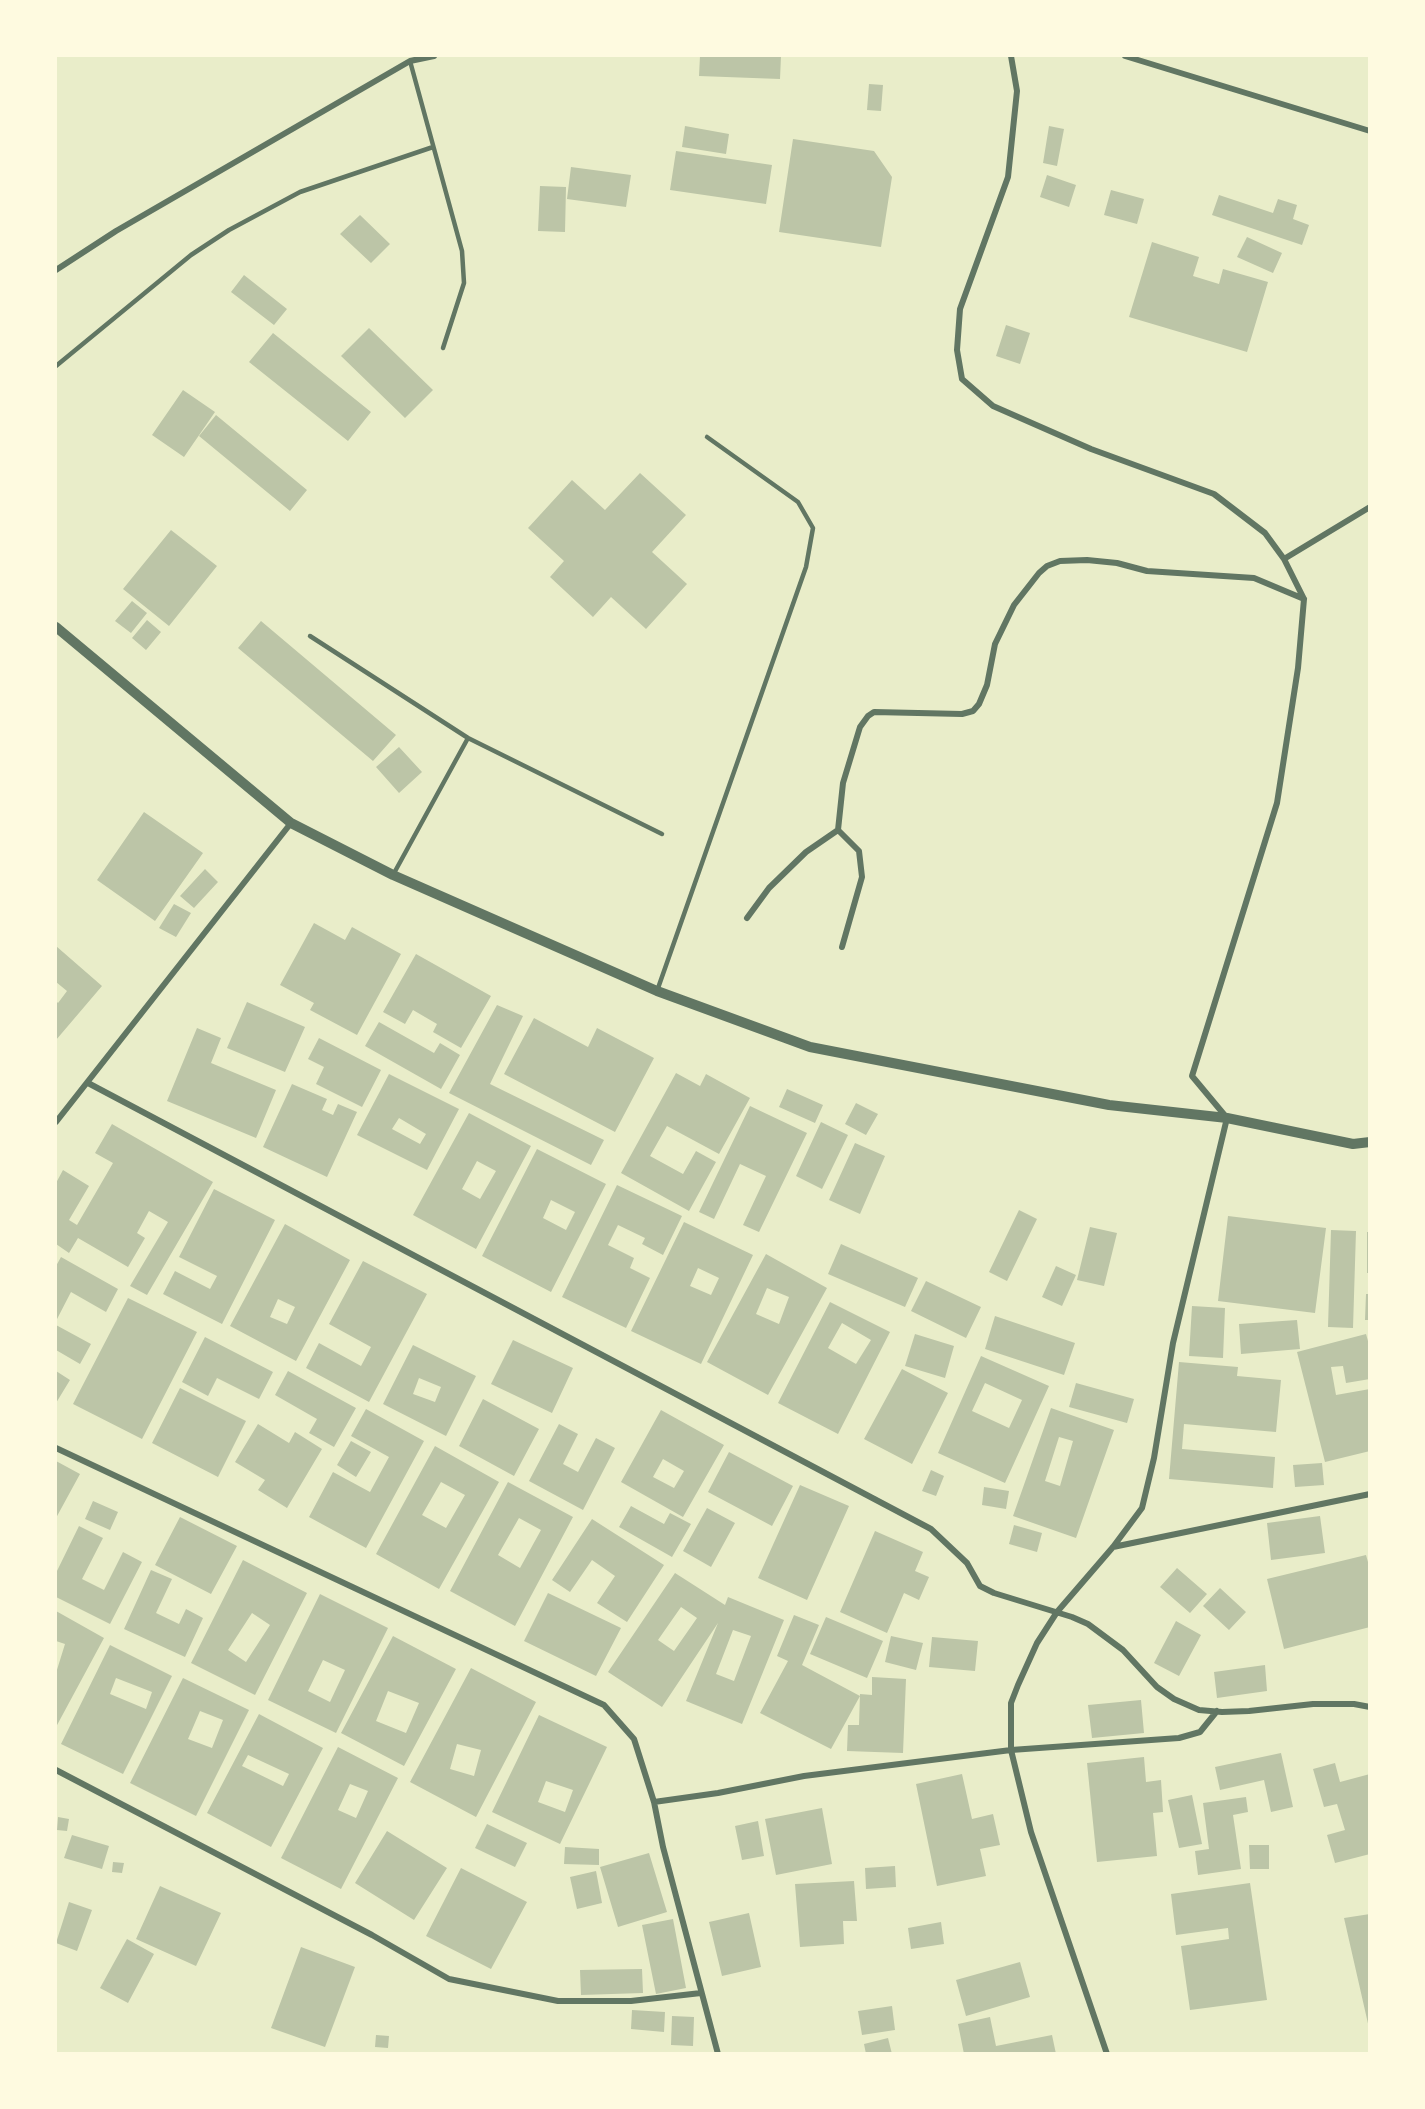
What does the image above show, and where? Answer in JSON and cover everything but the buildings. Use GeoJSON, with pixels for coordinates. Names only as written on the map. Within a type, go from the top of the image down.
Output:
{"type":"FeatureCollection","features":[{"type":"Feature","properties":{"kind":"street"},"geometry":{"type":"LineString","coordinates":[[56,270],[116,231],[410,61],[434,56]]}},
{"type":"Feature","properties":{"kind":"street"},"geometry":{"type":"LineString","coordinates":[[1011,56],[1017,91],[1008,177],[960,309],[957,350],[962,379],[993,406],[1091,449],[1214,494],[1265,533],[1284,559],[1304,599],[1298,669],[1277,803],[1192,1076],[1227,1119]]}},
{"type":"Feature","properties":{"kind":"street"},"geometry":{"type":"LineString","coordinates":[[1125,56],[1370,131]]}},
{"type":"Feature","properties":{"kind":"street"},"geometry":{"type":"LineString","coordinates":[[1284,559],[1370,507]]}},
{"type":"Feature","properties":{"kind":"street"},"geometry":{"type":"LineString","coordinates":[[747,918],[769,888],[806,852],[838,830],[843,783],[860,728],[868,716],[881,711],[962,714],[973,711],[979,704],[987,685],[995,644],[1014,605],[1047,566],[1060,561],[1087,560],[1117,563],[1147,571],[1254,578],[1304,599]]}},
{"type":"Feature","properties":{"kind":"street"},"geometry":{"type":"LineString","coordinates":[[56,627],[291,823],[393,875],[657,992],[810,1047],[1109,1105],[1227,1119],[1353,1144],[1370,1142]]}},
{"type":"Feature","properties":{"kind":"street"},"geometry":{"type":"LineString","coordinates":[[56,1122],[291,823]]}},
{"type":"Feature","properties":{"kind":"street"},"geometry":{"type":"LineString","coordinates":[[838,830],[860,851],[862,877],[842,947]]}},
{"type":"Feature","properties":{"kind":"street"},"geometry":{"type":"LineString","coordinates":[[88,1083],[931,1529],[967,1563],[980,1586],[994,1593],[1088,1624],[1123,1650],[1157,1687],[1174,1699],[1199,1710],[1217,1712],[1313,1704],[1354,1704],[1370,1707]]}},
{"type":"Feature","properties":{"kind":"street"},"geometry":{"type":"LineString","coordinates":[[1107,2054],[1031,1832],[1011,1750],[1011,1703],[1037,1643],[1057,1612],[1113,1547],[1142,1508],[1154,1458],[1173,1343],[1227,1119]]}},
{"type":"Feature","properties":{"kind":"street"},"geometry":{"type":"LineString","coordinates":[[56,1448],[604,1705],[634,1739],[654,1803],[663,1847],[718,2054]]}},
{"type":"Feature","properties":{"kind":"street"},"geometry":{"type":"LineString","coordinates":[[1113,1547],[1370,1494]]}},
{"type":"Feature","properties":{"kind":"street"},"geometry":{"type":"LineString","coordinates":[[654,1803],[804,1776],[1011,1750],[1179,1738],[1200,1732],[1217,1712]]}},
{"type":"Feature","properties":{"kind":"street"},"geometry":{"type":"LineString","coordinates":[[56,1770],[282,1887],[449,1979],[558,2001],[632,2001],[701,1993]]}},
{"type":"Feature","properties":{"kind":"lane"},"geometry":{"type":"LineString","coordinates":[[410,61],[462,251],[464,283],[444,348]]}},
{"type":"Feature","properties":{"kind":"lane"},"geometry":{"type":"LineString","coordinates":[[56,366],[191,255],[229,230],[300,192],[433,147]]}},
{"type":"Feature","properties":{"kind":"lane"},"geometry":{"type":"LineString","coordinates":[[657,992],[806,567],[813,528],[798,502],[707,437]]}},
{"type":"Feature","properties":{"kind":"lane"},"geometry":{"type":"LineString","coordinates":[[310,636],[468,738],[662,834]]}},
{"type":"Feature","properties":{"kind":"lane"},"geometry":{"type":"LineString","coordinates":[[393,875],[468,738]]}}]}
